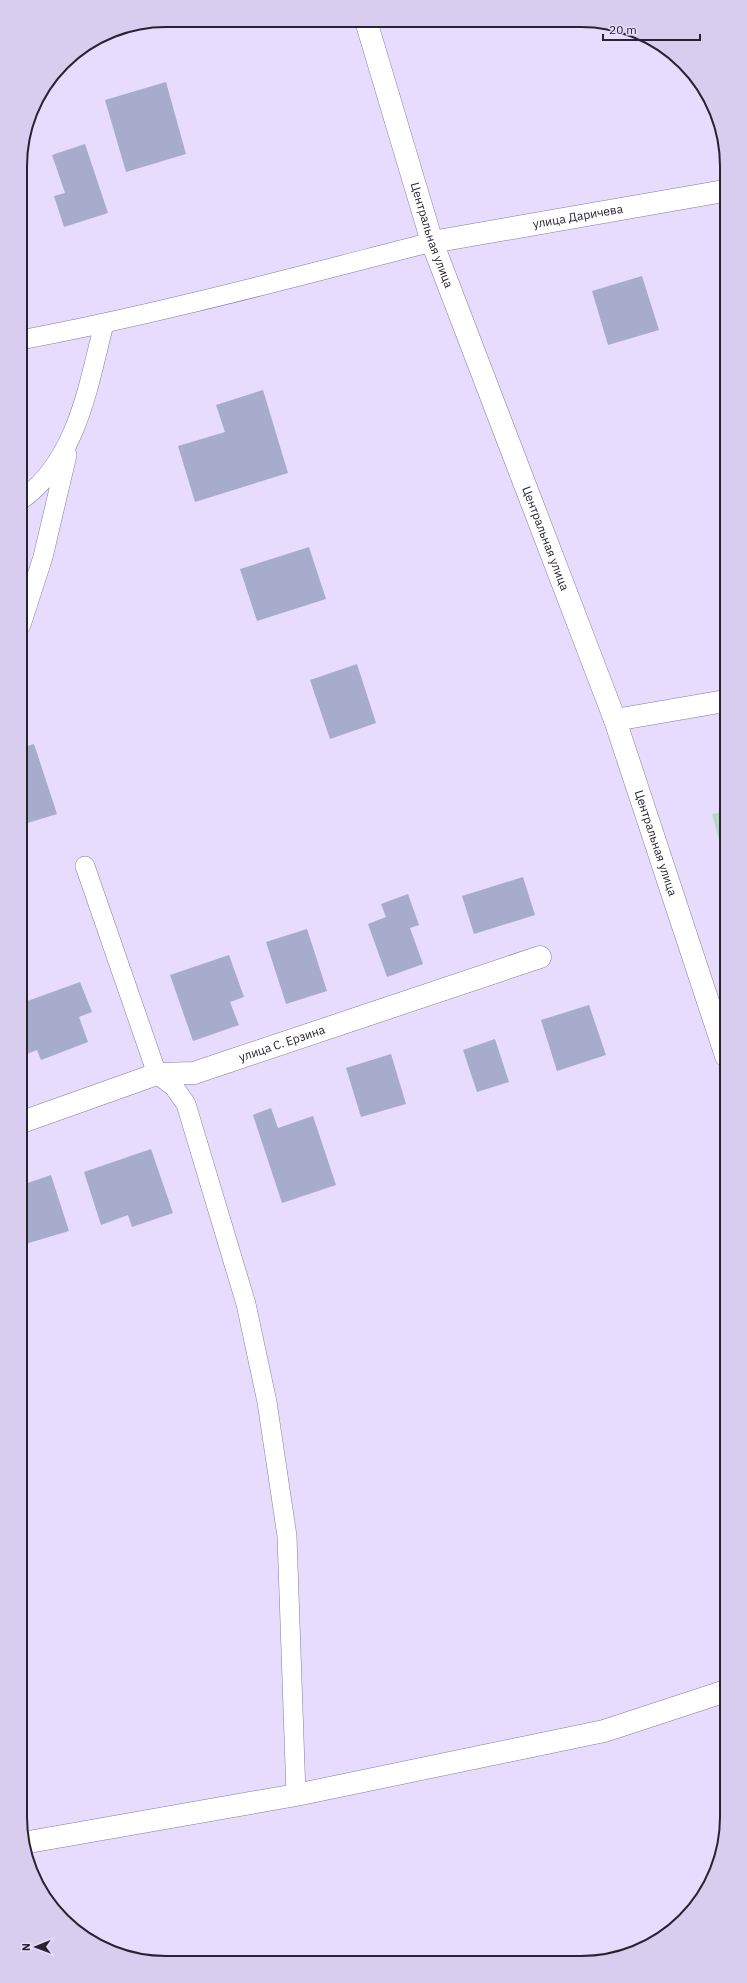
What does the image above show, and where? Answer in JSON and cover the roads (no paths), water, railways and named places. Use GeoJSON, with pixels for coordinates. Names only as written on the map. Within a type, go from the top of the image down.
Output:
{"type":"FeatureCollection","features":[{"type":"Feature","properties":{"kind":"street","name":"Центральная улица"},"geometry":{"type":"LineString","coordinates":[[368,27],[432,242],[615,720],[720,1038]]}},
{"type":"Feature","properties":{"kind":"street","name":"улица Даричева"},"geometry":{"type":"LineString","coordinates":[[432,242],[720,192]]}},
{"type":"Feature","properties":{"kind":"street"},"geometry":{"type":"LineString","coordinates":[[615,720],[720,702]]}},
{"type":"Feature","properties":{"kind":"street","name":"улица С. Ерзина"},"geometry":{"type":"LineString","coordinates":[[27,1120],[157,1074],[194,1073],[540,957]]}},
{"type":"Feature","properties":{"kind":"street"},"geometry":{"type":"LineString","coordinates":[[30,1842],[296,1795],[604,1731],[720,1694]]}},
{"type":"Feature","properties":{"kind":"lane"},"geometry":{"type":"LineString","coordinates":[[27,339],[104,324],[238,292],[432,242]]}},
{"type":"Feature","properties":{"kind":"lane"},"geometry":{"type":"LineString","coordinates":[[27,495],[35,489],[54,468],[71,438],[82,410],[104,324]]}},
{"type":"Feature","properties":{"kind":"lane"},"geometry":{"type":"LineString","coordinates":[[27,607],[43,558],[71,438]]}},
{"type":"Feature","properties":{"kind":"lane"},"geometry":{"type":"LineString","coordinates":[[85,866],[157,1074],[174,1087],[186,1104],[246,1304],[267,1402],[287,1536],[296,1795]]}}]}
